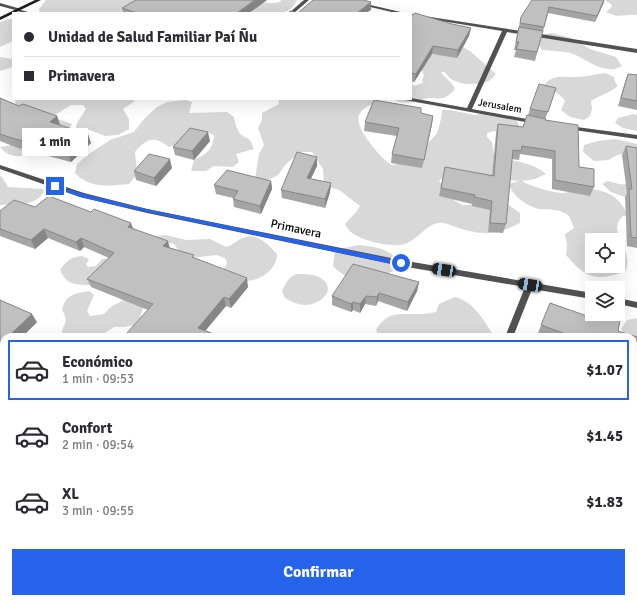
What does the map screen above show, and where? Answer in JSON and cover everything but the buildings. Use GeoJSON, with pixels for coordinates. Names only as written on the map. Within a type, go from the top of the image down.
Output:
{"type":"FeatureCollection","features":[{"type":"Feature","properties":{"kind":"main road"},"geometry":{"type":"LineString","coordinates":[[15,12],[39,0]]}},
{"type":"Feature","properties":{"kind":"main road"},"geometry":{"type":"LineString","coordinates":[[0,19],[12,13]]}},
{"type":"Feature","properties":{"kind":"street"},"geometry":{"type":"LineString","coordinates":[[292,12],[307,0]]}},
{"type":"Feature","properties":{"kind":"street"},"geometry":{"type":"LineString","coordinates":[[342,0],[398,12]]}},
{"type":"Feature","properties":{"kind":"street"},"geometry":{"type":"LineString","coordinates":[[0,4],[26,12]]}},
{"type":"Feature","properties":{"kind":"street"},"geometry":{"type":"LineString","coordinates":[[412,15],[637,51]]}},
{"type":"Feature","properties":{"kind":"street"},"geometry":{"type":"LineString","coordinates":[[469,110],[505,30]]}},
{"type":"Feature","properties":{"kind":"street","name":"Jerusalem"},"geometry":{"type":"LineString","coordinates":[[412,100],[547,124]]}},
{"type":"Feature","properties":{"kind":"street"},"geometry":{"type":"LineString","coordinates":[[562,127],[637,137]]}},
{"type":"Feature","properties":{"kind":"street","name":"Primavera"},"geometry":{"type":"LineString","coordinates":[[0,167],[82,195],[147,211],[401,263],[585,295]]}},
{"type":"Feature","properties":{"kind":"street"},"geometry":{"type":"LineString","coordinates":[[511,333],[530,285]]}},
{"type":"Feature","properties":{"kind":"street"},"geometry":{"type":"LineString","coordinates":[[625,302],[637,305]]}},
{"type":"Feature","properties":{"kind":"shaded area"},"geometry":{"type":"Polygon","coordinates":[[[46,0],[146,0],[120,12],[40,12],[39,9],[46,0]]]}},
{"type":"Feature","properties":{"kind":"shaded area"},"geometry":{"type":"Polygon","coordinates":[[[253,0],[270,3],[280,2],[281,0],[297,0],[289,10],[284,12],[252,12],[249,8],[253,0]]]}},
{"type":"Feature","properties":{"kind":"shaded area"},"geometry":{"type":"Polygon","coordinates":[[[605,0],[637,0],[637,15],[618,16],[606,12],[612,5],[605,0]]]}},
{"type":"Feature","properties":{"kind":"shaded area"},"geometry":{"type":"Polygon","coordinates":[[[12,18],[12,41],[0,47],[0,22],[12,18]]]}},
{"type":"Feature","properties":{"kind":"shaded area"},"geometry":{"type":"Polygon","coordinates":[[[552,33],[571,38],[590,49],[616,57],[622,66],[615,69],[602,68],[570,53],[542,50],[536,40],[541,35],[552,33]]]}},
{"type":"Feature","properties":{"kind":"shaded area"},"geometry":{"type":"Polygon","coordinates":[[[463,47],[470,51],[496,74],[489,81],[484,83],[465,84],[448,77],[445,72],[441,72],[455,89],[447,97],[430,98],[407,103],[396,100],[412,100],[412,85],[414,86],[423,83],[422,80],[424,76],[422,70],[412,66],[428,54],[437,55],[445,50],[463,47]]]}},
{"type":"Feature","properties":{"kind":"shaded area"},"geometry":{"type":"Polygon","coordinates":[[[0,57],[12,59],[12,67],[0,71],[0,57]]]}},
{"type":"Feature","properties":{"kind":"shaded area"},"geometry":{"type":"Polygon","coordinates":[[[605,73],[614,77],[618,86],[591,101],[592,109],[590,116],[584,120],[570,117],[561,110],[565,101],[563,98],[544,85],[547,81],[558,77],[580,77],[605,73]]]}},
{"type":"Feature","properties":{"kind":"shaded area"},"geometry":{"type":"Polygon","coordinates":[[[15,100],[135,101],[123,109],[129,119],[129,129],[118,135],[105,136],[90,130],[76,128],[77,123],[86,109],[83,105],[71,105],[52,117],[72,124],[69,129],[33,156],[11,155],[0,147],[11,145],[16,108],[15,100]]]}},
{"type":"Feature","properties":{"kind":"shaded area"},"geometry":{"type":"Polygon","coordinates":[[[185,100],[192,102],[189,113],[227,112],[234,117],[240,134],[250,140],[254,149],[236,154],[239,162],[233,167],[214,166],[206,171],[191,171],[194,160],[206,153],[212,145],[214,135],[206,132],[191,134],[186,142],[169,147],[164,143],[155,140],[150,140],[143,144],[135,152],[137,174],[129,184],[107,186],[93,184],[87,182],[75,173],[77,164],[86,156],[110,140],[134,132],[144,119],[157,107],[167,102],[185,100]]]}},
{"type":"Feature","properties":{"kind":"shaded area"},"geometry":{"type":"Polygon","coordinates":[[[278,100],[379,100],[380,102],[371,105],[360,113],[358,118],[359,123],[370,143],[382,158],[392,165],[405,163],[426,149],[429,141],[437,133],[442,110],[475,115],[494,113],[515,118],[519,125],[518,131],[495,131],[487,133],[487,137],[492,142],[494,155],[528,164],[546,174],[535,179],[522,181],[536,187],[563,193],[576,190],[594,189],[614,197],[620,203],[628,216],[623,216],[619,221],[617,226],[618,233],[585,233],[585,273],[619,273],[607,277],[592,276],[586,274],[573,263],[566,255],[567,244],[565,234],[574,228],[569,216],[566,213],[558,211],[534,208],[525,203],[513,193],[509,184],[519,181],[447,174],[439,181],[454,200],[462,205],[506,203],[520,213],[520,223],[504,230],[483,233],[468,231],[444,223],[439,223],[429,227],[410,242],[405,244],[392,245],[368,241],[355,235],[347,228],[345,224],[360,206],[339,190],[324,185],[323,169],[312,152],[300,152],[286,164],[278,175],[264,182],[255,179],[259,154],[264,145],[258,128],[262,120],[262,113],[279,104],[278,100]]]}},
{"type":"Feature","properties":{"kind":"shaded area"},"geometry":{"type":"Polygon","coordinates":[[[634,114],[637,115],[637,131],[623,128],[615,123],[618,118],[634,114]]]}},
{"type":"Feature","properties":{"kind":"shaded area"},"geometry":{"type":"Polygon","coordinates":[[[615,139],[637,144],[637,156],[622,154],[609,160],[594,161],[583,152],[584,145],[598,141],[615,139]]]}},
{"type":"Feature","properties":{"kind":"shaded area"},"geometry":{"type":"Polygon","coordinates":[[[0,176],[8,187],[43,189],[44,192],[35,200],[24,204],[0,205],[0,176]]]}},
{"type":"Feature","properties":{"kind":"shaded area"},"geometry":{"type":"Polygon","coordinates":[[[608,181],[619,184],[634,185],[625,197],[611,192],[602,184],[608,181]]]}},
{"type":"Feature","properties":{"kind":"shaded area"},"geometry":{"type":"Polygon","coordinates":[[[166,235],[186,240],[210,239],[226,247],[250,236],[265,242],[277,254],[274,265],[267,273],[257,279],[243,281],[227,274],[224,268],[227,264],[226,259],[217,255],[190,258],[182,255],[174,244],[146,237],[166,235]]]}},
{"type":"Feature","properties":{"kind":"shaded area"},"geometry":{"type":"Polygon","coordinates":[[[358,245],[387,251],[401,263],[399,269],[383,275],[363,279],[352,278],[339,272],[333,266],[335,250],[358,245]]]}},
{"type":"Feature","properties":{"kind":"shaded area"},"geometry":{"type":"Polygon","coordinates":[[[625,252],[627,258],[625,271],[625,252]]]}},
{"type":"Feature","properties":{"kind":"shaded area"},"geometry":{"type":"Polygon","coordinates":[[[82,256],[89,259],[86,264],[88,267],[96,266],[102,259],[111,258],[93,285],[73,284],[66,279],[60,270],[69,260],[82,256]]]}},
{"type":"Feature","properties":{"kind":"shaded area"},"geometry":{"type":"Polygon","coordinates":[[[297,274],[314,275],[324,280],[328,287],[326,295],[320,301],[307,305],[298,304],[285,298],[282,291],[285,285],[289,279],[297,274]]]}},
{"type":"Feature","properties":{"kind":"shaded area"},"geometry":{"type":"Polygon","coordinates":[[[89,291],[94,295],[87,311],[90,316],[104,314],[112,306],[130,297],[140,299],[143,308],[140,318],[134,325],[114,327],[105,333],[62,333],[66,318],[62,310],[68,298],[75,294],[89,291]]]}},
{"type":"Feature","properties":{"kind":"shaded area"},"geometry":{"type":"Polygon","coordinates":[[[455,297],[462,299],[477,311],[492,333],[377,333],[376,330],[385,319],[390,316],[436,312],[439,304],[455,297]]]}},
{"type":"Feature","properties":{"kind":"shaded area"},"geometry":{"type":"Polygon","coordinates":[[[637,318],[637,333],[624,333],[621,329],[627,320],[637,318]]]}},
{"type":"Feature","properties":{"kind":"route"},"geometry":{"type":"LineString","coordinates":[[55,186],[82,195],[147,211],[401,263]]}}]}
